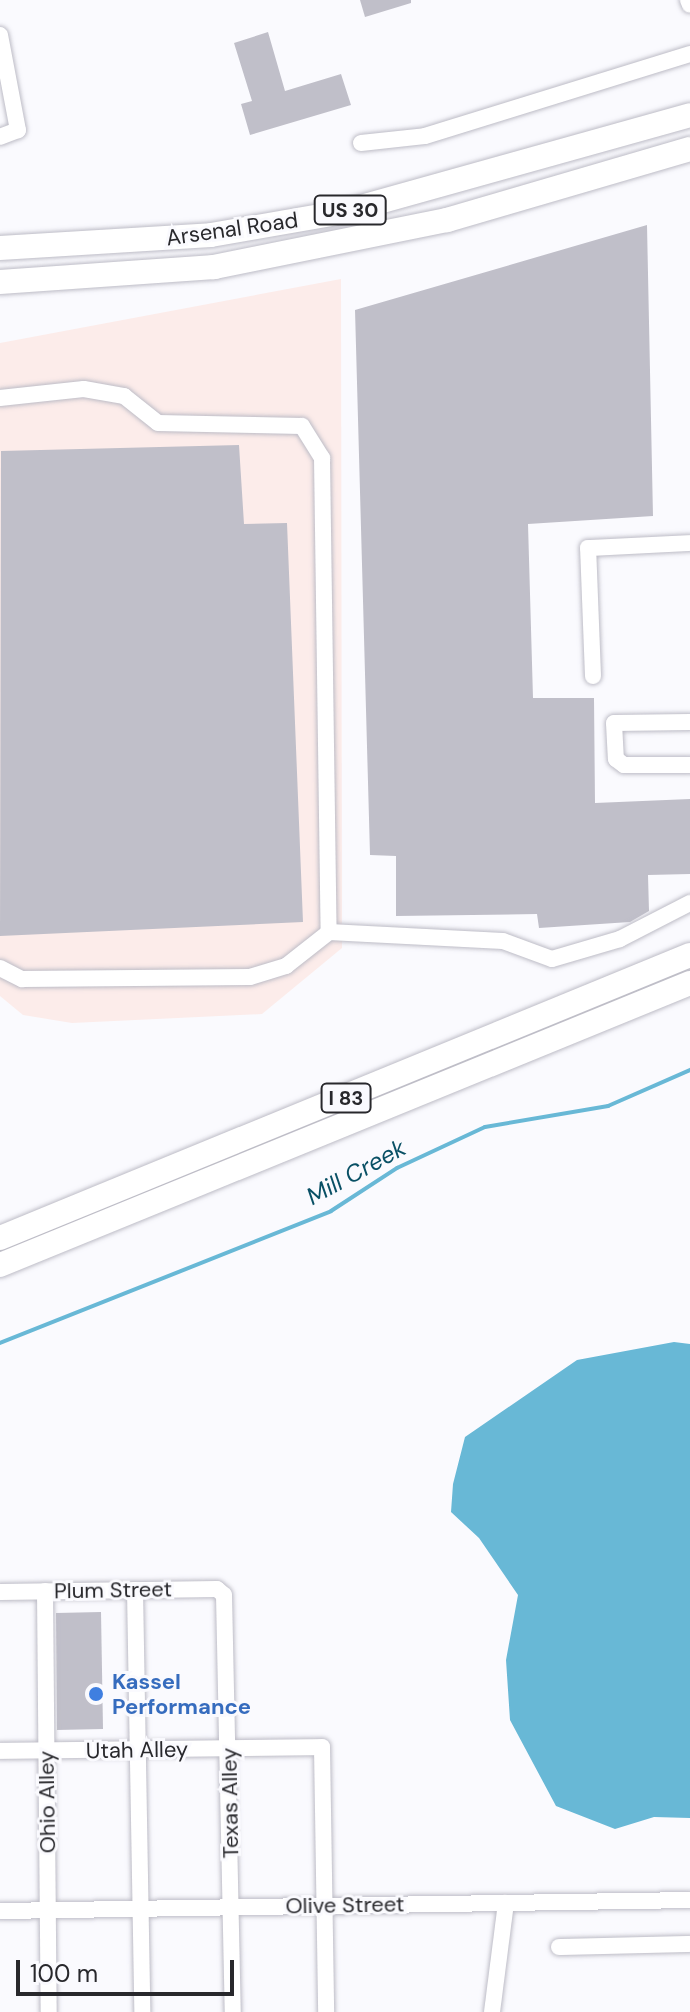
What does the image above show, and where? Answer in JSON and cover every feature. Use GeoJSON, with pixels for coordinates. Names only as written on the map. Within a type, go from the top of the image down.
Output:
{"type":"FeatureCollection","features":[{"type":"Feature","properties":{"kind":"highway","name":"Arsenal Road"},"geometry":{"type":"LineString","coordinates":[[0,248],[211,235],[343,212],[690,115]]}},
{"type":"Feature","properties":{"kind":"highway","name":"Arsenal Road"},"geometry":{"type":"LineString","coordinates":[[0,282],[214,267],[447,220],[690,149]]}},
{"type":"Feature","properties":{"kind":"highway","name":"I 83"},"geometry":{"type":"LineString","coordinates":[[0,1238],[690,955]]}},
{"type":"Feature","properties":{"kind":"highway","name":"I 83"},"geometry":{"type":"LineString","coordinates":[[0,1265],[690,983]]}},
{"type":"Feature","properties":{"kind":"street"},"geometry":{"type":"LineString","coordinates":[[0,35],[18,130],[0,137]]}},
{"type":"Feature","properties":{"kind":"street"},"geometry":{"type":"LineString","coordinates":[[361,143],[425,136],[690,54]]}},
{"type":"Feature","properties":{"kind":"street"},"geometry":{"type":"LineString","coordinates":[[0,398],[84,389],[124,396],[158,423],[302,426],[322,458],[329,932]]}},
{"type":"Feature","properties":{"kind":"street"},"geometry":{"type":"LineString","coordinates":[[593,676],[588,548],[690,543]]}},
{"type":"Feature","properties":{"kind":"street"},"geometry":{"type":"LineString","coordinates":[[690,722],[614,723],[616,759],[624,765],[690,765]]}},
{"type":"Feature","properties":{"kind":"street"},"geometry":{"type":"LineString","coordinates":[[0,968],[22,979],[250,977],[286,966],[329,932],[503,941],[552,959],[620,939],[690,903]]}},
{"type":"Feature","properties":{"kind":"street"},"geometry":{"type":"LineString","coordinates":[[135,1590],[142,2012]]}},
{"type":"Feature","properties":{"kind":"street","name":"Plum Street"},"geometry":{"type":"LineString","coordinates":[[0,1592],[135,1590],[224,1595]]}},
{"type":"Feature","properties":{"kind":"street","name":"Ohio Alley"},"geometry":{"type":"LineString","coordinates":[[45,1591],[49,2012]]}},
{"type":"Feature","properties":{"kind":"street","name":"Texas Alley"},"geometry":{"type":"LineString","coordinates":[[224,1595],[233,2012]]}},
{"type":"Feature","properties":{"kind":"street","name":"Utah Alley"},"geometry":{"type":"LineString","coordinates":[[0,1751],[322,1747],[325,1906]]}},
{"type":"Feature","properties":{"kind":"street","name":"Olive Street"},"geometry":{"type":"LineString","coordinates":[[0,1911],[690,1900]]}},
{"type":"Feature","properties":{"kind":"street"},"geometry":{"type":"LineString","coordinates":[[492,2012],[506,1903]]}},
{"type":"Feature","properties":{"kind":"street"},"geometry":{"type":"LineString","coordinates":[[325,1906],[326,2012]]}},
{"type":"Feature","properties":{"kind":"street"},"geometry":{"type":"LineString","coordinates":[[559,1947],[690,1944]]}},
{"type":"Feature","properties":{"kind":"shaded area"},"geometry":{"type":"Polygon","coordinates":[[[341,279],[342,948],[262,1014],[72,1023],[23,1015],[0,996],[0,343],[341,279]]]}},
{"type":"Feature","properties":{"kind":"water"},"geometry":{"type":"Polygon","coordinates":[[[674,1342],[690,1344],[690,1818],[654,1817],[615,1829],[556,1806],[510,1720],[506,1660],[518,1595],[479,1538],[451,1512],[453,1484],[465,1437],[577,1360],[674,1342]]]}},
{"type":"Feature","properties":{"kind":"building"},"geometry":{"type":"Polygon","coordinates":[[[360,0],[411,0],[411,3],[365,17],[360,0]]]}},
{"type":"Feature","properties":{"kind":"building"},"geometry":{"type":"Polygon","coordinates":[[[268,32],[285,91],[341,74],[351,105],[250,135],[241,104],[252,101],[234,43],[268,32]]]}},
{"type":"Feature","properties":{"kind":"building"},"geometry":{"type":"Polygon","coordinates":[[[647,225],[653,516],[528,524],[533,698],[594,698],[595,803],[690,799],[690,874],[648,875],[649,911],[630,922],[539,928],[537,914],[396,916],[396,856],[370,855],[355,310],[647,225]]]}},
{"type":"Feature","properties":{"kind":"building"},"geometry":{"type":"Polygon","coordinates":[[[239,445],[244,524],[287,523],[303,922],[0,936],[1,451],[239,445]]]}},
{"type":"Feature","properties":{"kind":"building"},"geometry":{"type":"Polygon","coordinates":[[[101,1612],[103,1729],[57,1730],[56,1613],[101,1612]]]}},
{"type":"Feature","properties":{"kind":"waterway","name":"Mill Creek"},"geometry":{"type":"LineString","coordinates":[[0,1343],[331,1211],[397,1168],[485,1127],[608,1106],[690,1070]]}},
{"type":"Feature","properties":{"kind":"place","name":"Kassel Performance"},"geometry":{"type":"Point","coordinates":[96,1694]}}]}
